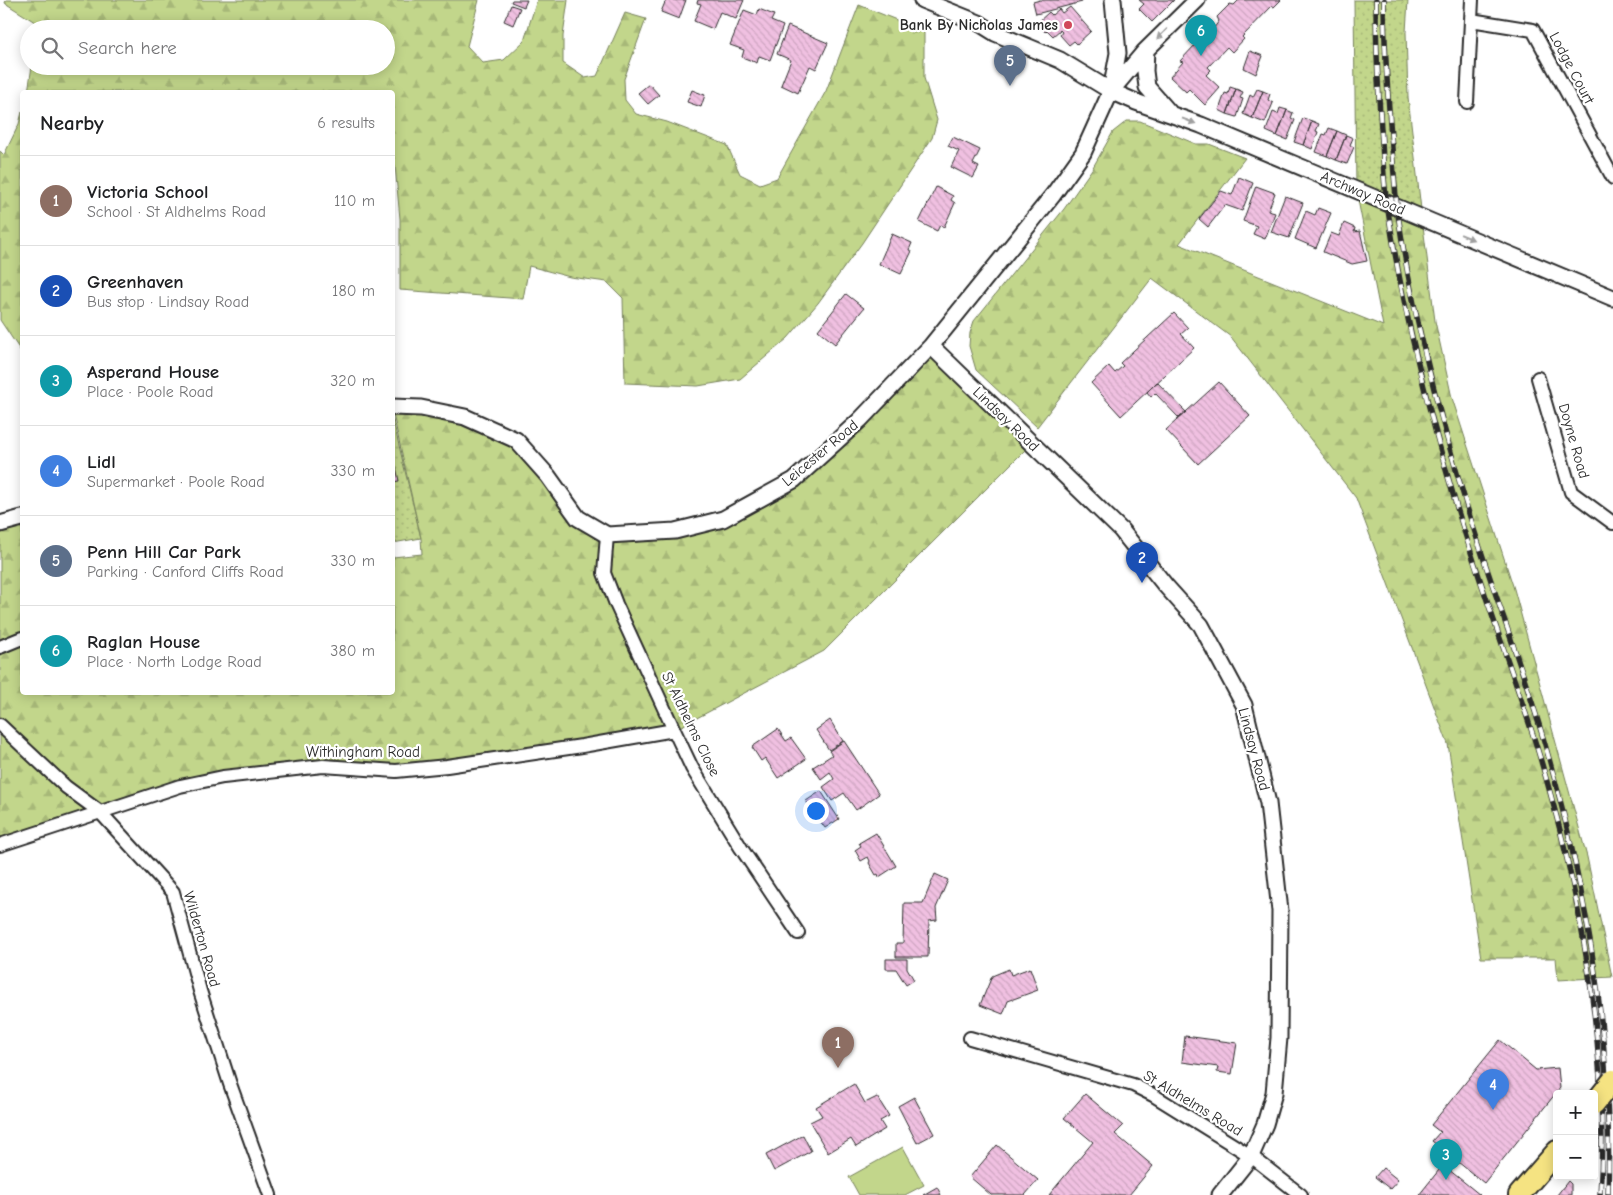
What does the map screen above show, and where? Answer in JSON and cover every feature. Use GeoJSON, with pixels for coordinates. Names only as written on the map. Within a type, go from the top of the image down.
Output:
{"type":"FeatureCollection","features":[{"type":"Feature","properties":{"kind":"highway"},"geometry":{"type":"LineString","coordinates":[[1598,1099],[1613,1080]]}},
{"type":"Feature","properties":{"kind":"highway"},"geometry":{"type":"LineString","coordinates":[[1519,1195],[1553,1156]]}},
{"type":"Feature","properties":{"kind":"street","name":"Archway Road"},"geometry":{"type":"LineString","coordinates":[[922,0],[979,23],[995,33],[1060,60],[1111,91],[1136,102],[1169,113],[1613,298]]}},
{"type":"Feature","properties":{"kind":"street"},"geometry":{"type":"LineString","coordinates":[[1111,91],[1118,53],[1118,37],[1113,0]]}},
{"type":"Feature","properties":{"kind":"street"},"geometry":{"type":"LineString","coordinates":[[1111,91],[1146,50],[1197,0]]}},
{"type":"Feature","properties":{"kind":"street"},"geometry":{"type":"LineString","coordinates":[[1467,102],[1472,0]]}},
{"type":"Feature","properties":{"kind":"street","name":"Lodge Court"},"geometry":{"type":"LineString","coordinates":[[1471,20],[1533,30],[1613,178]]}},
{"type":"Feature","properties":{"kind":"street"},"geometry":{"type":"LineString","coordinates":[[1146,50],[1145,71],[1147,87],[1169,113]]}},
{"type":"Feature","properties":{"kind":"street","name":"Leicester Road"},"geometry":{"type":"LineString","coordinates":[[607,535],[675,531],[723,519],[794,480],[860,420],[931,346],[1058,188],[1083,153],[1111,91]]}},
{"type":"Feature","properties":{"kind":"street","name":"Lindsay Road"},"geometry":{"type":"LineString","coordinates":[[931,346],[1121,530],[1201,625],[1244,705],[1268,803],[1280,911],[1278,1064],[1265,1124],[1251,1156],[1220,1195]]}},
{"type":"Feature","properties":{"kind":"street","name":"Doyne Road"},"geometry":{"type":"LineString","coordinates":[[1538,378],[1571,492],[1613,523]]}},
{"type":"Feature","properties":{"kind":"street"},"geometry":{"type":"LineString","coordinates":[[395,407],[421,408],[465,417],[516,440],[548,476],[578,518],[607,535]]}},
{"type":"Feature","properties":{"kind":"street"},"geometry":{"type":"LineString","coordinates":[[0,524],[20,519]]}},
{"type":"Feature","properties":{"kind":"street","name":"St Aldhelms Close"},"geometry":{"type":"LineString","coordinates":[[607,535],[604,573],[616,604],[692,768],[783,915],[798,933]]}},
{"type":"Feature","properties":{"kind":"street"},"geometry":{"type":"LineString","coordinates":[[0,646],[20,639]]}},
{"type":"Feature","properties":{"kind":"street","name":"Wilderton Road"},"geometry":{"type":"LineString","coordinates":[[0,725],[66,787],[100,812],[172,892],[200,991],[242,1120],[270,1195]]}},
{"type":"Feature","properties":{"kind":"street","name":"Withingham Road"},"geometry":{"type":"LineString","coordinates":[[0,844],[180,786],[223,777],[323,766],[396,771],[447,766],[674,730]]}},
{"type":"Feature","properties":{"kind":"street","name":"St Aldhelms Road"},"geometry":{"type":"LineString","coordinates":[[970,1038],[1132,1085],[1153,1095],[1251,1156],[1301,1195]]}},
{"type":"Feature","properties":{"kind":"green space"},"geometry":{"type":"Polygon","coordinates":[[[6,0],[479,0],[467,46],[483,63],[504,60],[524,41],[537,0],[568,0],[563,36],[563,63],[585,78],[597,76],[625,13],[646,19],[624,79],[625,100],[636,114],[667,122],[727,145],[740,174],[760,184],[777,178],[826,91],[859,5],[924,31],[924,78],[937,120],[932,138],[862,243],[818,303],[788,338],[740,379],[698,386],[625,383],[623,298],[607,282],[570,277],[529,266],[523,299],[400,290],[400,219],[395,165],[395,90],[28,90],[31,75],[395,75],[395,20],[32,20],[5,3],[6,0]]]}},
{"type":"Feature","properties":{"kind":"green space"},"geometry":{"type":"Polygon","coordinates":[[[1354,0],[1408,0],[1406,32],[1408,97],[1422,218],[1356,190],[1354,0]]]}},
{"type":"Feature","properties":{"kind":"green space"},"geometry":{"type":"Polygon","coordinates":[[[20,120],[20,350],[0,320],[0,151],[4,155],[20,120]]]}},
{"type":"Feature","properties":{"kind":"green space"},"geometry":{"type":"Polygon","coordinates":[[[1127,121],[1140,121],[1196,144],[1209,144],[1245,158],[1179,244],[1383,326],[1356,190],[1422,218],[1435,321],[1452,398],[1514,589],[1587,857],[1612,977],[1558,980],[1556,958],[1481,958],[1448,744],[1356,498],[1231,337],[1152,278],[1037,427],[976,370],[969,346],[970,333],[974,321],[1064,209],[1092,169],[1113,132],[1127,121]]]}},
{"type":"Feature","properties":{"kind":"green space"},"geometry":{"type":"Polygon","coordinates":[[[931,346],[1031,444],[824,651],[674,730],[447,766],[323,766],[223,777],[0,845],[0,530],[20,526],[20,695],[395,695],[395,557],[422,554],[421,538],[395,423],[395,414],[421,408],[516,440],[578,518],[607,535],[723,519],[793,480],[931,346]]]}},
{"type":"Feature","properties":{"kind":"green space"},"geometry":{"type":"Polygon","coordinates":[[[395,429],[421,538],[395,543],[395,429]]]}},
{"type":"Feature","properties":{"kind":"green space"},"geometry":{"type":"Polygon","coordinates":[[[903,1147],[924,1185],[905,1195],[859,1195],[849,1177],[903,1147]]]}},
{"type":"Feature","properties":{"kind":"building"},"geometry":{"type":"Polygon","coordinates":[[[512,0],[527,0],[524,7],[511,2],[512,0]]]}},
{"type":"Feature","properties":{"kind":"building"},"geometry":{"type":"Polygon","coordinates":[[[666,0],[686,0],[679,19],[661,12],[666,0]]]}},
{"type":"Feature","properties":{"kind":"building"},"geometry":{"type":"Polygon","coordinates":[[[698,0],[744,0],[736,19],[720,12],[713,29],[694,21],[701,4],[697,3],[698,0]]]}},
{"type":"Feature","properties":{"kind":"building"},"geometry":{"type":"Polygon","coordinates":[[[1040,0],[1082,0],[1082,2],[1036,14],[1033,2],[1040,0]]]}},
{"type":"Feature","properties":{"kind":"building"},"geometry":{"type":"Polygon","coordinates":[[[1139,0],[1174,0],[1152,22],[1139,9],[1144,4],[1139,0]]]}},
{"type":"Feature","properties":{"kind":"building"},"geometry":{"type":"Polygon","coordinates":[[[1239,0],[1281,0],[1274,7],[1272,6],[1242,37],[1244,39],[1232,52],[1227,47],[1208,67],[1211,70],[1206,75],[1220,88],[1205,105],[1189,89],[1186,92],[1170,77],[1183,62],[1180,61],[1195,43],[1207,30],[1211,32],[1219,21],[1217,17],[1230,4],[1234,5],[1239,0]]]}},
{"type":"Feature","properties":{"kind":"building"},"geometry":{"type":"Polygon","coordinates":[[[511,5],[520,8],[513,25],[504,21],[511,5]]]}},
{"type":"Feature","properties":{"kind":"building"},"geometry":{"type":"Polygon","coordinates":[[[1070,7],[1091,31],[1077,44],[1074,41],[1069,45],[1060,35],[1062,32],[1060,30],[1053,36],[1047,30],[1045,32],[1037,23],[1049,12],[1052,15],[1059,9],[1062,13],[1070,7]]]}},
{"type":"Feature","properties":{"kind":"building"},"geometry":{"type":"Polygon","coordinates":[[[759,9],[774,15],[771,21],[783,26],[770,60],[759,56],[757,63],[742,57],[744,50],[730,45],[744,10],[757,15],[759,9]]]}},
{"type":"Feature","properties":{"kind":"building"},"geometry":{"type":"Polygon","coordinates":[[[788,26],[828,43],[816,69],[810,66],[798,93],[781,85],[791,60],[777,54],[788,26]]]}},
{"type":"Feature","properties":{"kind":"building"},"geometry":{"type":"Polygon","coordinates":[[[1250,51],[1263,56],[1256,74],[1244,68],[1250,51]]]}},
{"type":"Feature","properties":{"kind":"building"},"geometry":{"type":"Polygon","coordinates":[[[649,84],[659,95],[648,104],[638,93],[649,84]]]}},
{"type":"Feature","properties":{"kind":"building"},"geometry":{"type":"Polygon","coordinates":[[[1230,87],[1236,89],[1227,114],[1219,110],[1225,93],[1228,94],[1230,87]]]}},
{"type":"Feature","properties":{"kind":"building"},"geometry":{"type":"Polygon","coordinates":[[[1236,89],[1243,92],[1240,98],[1243,99],[1237,117],[1227,114],[1236,89]]]}},
{"type":"Feature","properties":{"kind":"building"},"geometry":{"type":"Polygon","coordinates":[[[1257,89],[1263,91],[1252,118],[1243,114],[1250,95],[1253,97],[1257,89]]]}},
{"type":"Feature","properties":{"kind":"building"},"geometry":{"type":"Polygon","coordinates":[[[692,90],[705,95],[701,107],[687,102],[692,90]]]}},
{"type":"Feature","properties":{"kind":"building"},"geometry":{"type":"Polygon","coordinates":[[[1263,91],[1270,94],[1268,100],[1273,103],[1265,123],[1252,118],[1263,91]]]}},
{"type":"Feature","properties":{"kind":"building"},"geometry":{"type":"Polygon","coordinates":[[[1280,108],[1287,110],[1277,136],[1266,131],[1273,112],[1278,114],[1280,108]]]}},
{"type":"Feature","properties":{"kind":"building"},"geometry":{"type":"Polygon","coordinates":[[[1287,110],[1293,113],[1291,118],[1295,120],[1287,140],[1277,136],[1287,110]]]}},
{"type":"Feature","properties":{"kind":"building"},"geometry":{"type":"Polygon","coordinates":[[[1303,118],[1312,121],[1303,145],[1294,142],[1303,118]]]}},
{"type":"Feature","properties":{"kind":"building"},"geometry":{"type":"Polygon","coordinates":[[[1312,121],[1319,124],[1312,149],[1303,145],[1312,121]]]}},
{"type":"Feature","properties":{"kind":"building"},"geometry":{"type":"Polygon","coordinates":[[[1329,128],[1337,131],[1327,156],[1316,152],[1323,134],[1326,135],[1329,128]]]}},
{"type":"Feature","properties":{"kind":"building"},"geometry":{"type":"Polygon","coordinates":[[[1337,131],[1346,135],[1336,160],[1327,156],[1337,131]]]}},
{"type":"Feature","properties":{"kind":"building"},"geometry":{"type":"Polygon","coordinates":[[[1346,135],[1353,138],[1350,145],[1354,147],[1347,164],[1336,160],[1346,135]]]}},
{"type":"Feature","properties":{"kind":"building"},"geometry":{"type":"Polygon","coordinates":[[[953,137],[980,150],[973,164],[979,167],[973,178],[951,167],[959,151],[948,146],[953,137]]]}},
{"type":"Feature","properties":{"kind":"building"},"geometry":{"type":"Polygon","coordinates":[[[1239,177],[1253,183],[1242,211],[1225,205],[1208,227],[1199,219],[1221,191],[1232,195],[1239,177]]]}},
{"type":"Feature","properties":{"kind":"building"},"geometry":{"type":"Polygon","coordinates":[[[1256,186],[1275,193],[1268,211],[1275,213],[1265,239],[1253,234],[1257,226],[1243,221],[1256,186]]]}},
{"type":"Feature","properties":{"kind":"building"},"geometry":{"type":"Polygon","coordinates":[[[936,187],[953,196],[951,200],[955,203],[944,227],[940,225],[937,231],[919,222],[936,187]]]}},
{"type":"Feature","properties":{"kind":"building"},"geometry":{"type":"Polygon","coordinates":[[[1285,196],[1303,203],[1289,238],[1271,232],[1285,196]]]}},
{"type":"Feature","properties":{"kind":"building"},"geometry":{"type":"Polygon","coordinates":[[[1318,208],[1331,213],[1316,248],[1295,239],[1306,211],[1315,215],[1318,208]]]}},
{"type":"Feature","properties":{"kind":"building"},"geometry":{"type":"Polygon","coordinates":[[[1344,223],[1355,228],[1354,232],[1360,231],[1367,261],[1352,264],[1323,252],[1331,233],[1339,236],[1344,223]]]}},
{"type":"Feature","properties":{"kind":"building"},"geometry":{"type":"Polygon","coordinates":[[[892,234],[912,243],[909,250],[912,251],[901,274],[879,264],[892,234]]]}},
{"type":"Feature","properties":{"kind":"building"},"geometry":{"type":"Polygon","coordinates":[[[846,294],[864,308],[835,344],[818,330],[846,294]]]}},
{"type":"Feature","properties":{"kind":"building"},"geometry":{"type":"Polygon","coordinates":[[[1174,313],[1188,328],[1181,334],[1194,348],[1121,416],[1091,383],[1109,366],[1115,373],[1123,366],[1120,363],[1174,313]]]}},
{"type":"Feature","properties":{"kind":"building"},"geometry":{"type":"Polygon","coordinates":[[[1157,382],[1186,412],[1179,418],[1155,393],[1151,397],[1147,392],[1157,382]]]}},
{"type":"Feature","properties":{"kind":"building"},"geometry":{"type":"Polygon","coordinates":[[[1219,382],[1250,416],[1198,464],[1166,430],[1219,382]]]}},
{"type":"Feature","properties":{"kind":"building"},"geometry":{"type":"Polygon","coordinates":[[[395,463],[399,481],[395,482],[395,463]]]}},
{"type":"Feature","properties":{"kind":"building"},"geometry":{"type":"Polygon","coordinates":[[[830,720],[843,741],[829,750],[816,730],[830,720]]]}},
{"type":"Feature","properties":{"kind":"building"},"geometry":{"type":"Polygon","coordinates":[[[778,729],[786,741],[791,738],[806,759],[778,778],[765,758],[761,761],[752,747],[778,729]]]}},
{"type":"Feature","properties":{"kind":"building"},"geometry":{"type":"Polygon","coordinates":[[[844,741],[879,794],[856,810],[844,793],[832,801],[823,787],[834,779],[830,772],[821,779],[813,767],[832,755],[829,751],[844,741]]]}},
{"type":"Feature","properties":{"kind":"building"},"geometry":{"type":"Polygon","coordinates":[[[821,791],[839,819],[825,828],[806,801],[821,791]]]}},
{"type":"Feature","properties":{"kind":"building"},"geometry":{"type":"Polygon","coordinates":[[[876,833],[896,866],[879,877],[869,863],[868,857],[861,861],[855,850],[861,846],[859,843],[876,833]]]}},
{"type":"Feature","properties":{"kind":"building"},"geometry":{"type":"Polygon","coordinates":[[[935,874],[948,880],[936,908],[937,920],[929,921],[928,957],[896,957],[896,943],[903,943],[904,903],[923,903],[935,874]]]}},
{"type":"Feature","properties":{"kind":"building"},"geometry":{"type":"Polygon","coordinates":[[[886,959],[907,959],[907,968],[914,980],[906,985],[896,969],[886,969],[886,959]]]}},
{"type":"Feature","properties":{"kind":"building"},"geometry":{"type":"Polygon","coordinates":[[[1030,968],[1038,990],[1008,1001],[1003,1014],[980,1005],[992,976],[1009,969],[1011,975],[1030,968]]]}},
{"type":"Feature","properties":{"kind":"building"},"geometry":{"type":"Polygon","coordinates":[[[1185,1036],[1237,1043],[1232,1074],[1217,1072],[1218,1067],[1182,1062],[1185,1036]]]}},
{"type":"Feature","properties":{"kind":"building"},"geometry":{"type":"Polygon","coordinates":[[[1500,1040],[1536,1070],[1558,1068],[1560,1088],[1553,1090],[1553,1097],[1484,1183],[1432,1141],[1440,1132],[1431,1125],[1500,1040]]]}},
{"type":"Feature","properties":{"kind":"building"},"geometry":{"type":"Polygon","coordinates":[[[854,1084],[865,1103],[877,1097],[889,1116],[880,1121],[885,1129],[856,1147],[851,1139],[828,1153],[810,1122],[822,1116],[816,1107],[854,1084]]]}},
{"type":"Feature","properties":{"kind":"building"},"geometry":{"type":"Polygon","coordinates":[[[1085,1094],[1123,1126],[1115,1134],[1153,1166],[1129,1195],[1049,1195],[1093,1142],[1064,1118],[1085,1094]]]}},
{"type":"Feature","properties":{"kind":"building"},"geometry":{"type":"Polygon","coordinates":[[[914,1097],[934,1134],[917,1143],[898,1106],[914,1097]]]}},
{"type":"Feature","properties":{"kind":"building"},"geometry":{"type":"Polygon","coordinates":[[[803,1135],[811,1151],[774,1171],[766,1155],[803,1135]]]}},
{"type":"Feature","properties":{"kind":"building"},"geometry":{"type":"Polygon","coordinates":[[[997,1145],[1038,1180],[1025,1195],[991,1195],[970,1177],[997,1145]]]}},
{"type":"Feature","properties":{"kind":"building"},"geometry":{"type":"Polygon","coordinates":[[[1443,1165],[1480,1195],[1419,1195],[1443,1165]]]}},
{"type":"Feature","properties":{"kind":"building"},"geometry":{"type":"Polygon","coordinates":[[[1383,1168],[1398,1180],[1390,1189],[1375,1177],[1383,1168]]]}},
{"type":"Feature","properties":{"kind":"building"},"geometry":{"type":"Polygon","coordinates":[[[1568,1181],[1571,1184],[1571,1195],[1557,1195],[1568,1181]]]}},
{"type":"Feature","properties":{"kind":"building"},"geometry":{"type":"Polygon","coordinates":[[[937,1187],[941,1195],[923,1195],[937,1187]]]}},
{"type":"Feature","properties":{"kind":"railway"},"geometry":{"type":"LineString","coordinates":[[1376,0],[1378,81],[1385,188],[1407,314],[1446,470],[1475,565],[1533,735],[1564,846],[1577,904],[1595,1021],[1600,1080],[1602,1138],[1600,1195]]}},
{"type":"Feature","properties":{"kind":"railway"},"geometry":{"type":"LineString","coordinates":[[1384,0],[1387,77],[1396,196],[1405,257],[1419,329],[1467,507],[1544,741],[1573,853],[1584,909],[1594,966],[1606,1080],[1608,1195]]}},
{"type":"Feature","properties":{"kind":"place","name":"Bank By Nicholas James"},"geometry":{"type":"Point","coordinates":[1068,25]}},
{"type":"Feature","properties":{"kind":"place","name":"Raglan House"},"geometry":{"type":"Point","coordinates":[1201,56]}},
{"type":"Feature","properties":{"kind":"place","name":"Penn Hill Car Park"},"geometry":{"type":"Point","coordinates":[1010,86]}},
{"type":"Feature","properties":{"kind":"place","name":"Greenhaven"},"geometry":{"type":"Point","coordinates":[1142,583]}},
{"type":"Feature","properties":{"kind":"place","name":"Victoria School"},"geometry":{"type":"Point","coordinates":[838,1068]}},
{"type":"Feature","properties":{"kind":"place","name":"Lidl"},"geometry":{"type":"Point","coordinates":[1493,1110]}},
{"type":"Feature","properties":{"kind":"place","name":"Asperand House"},"geometry":{"type":"Point","coordinates":[1446,1180]}}]}
